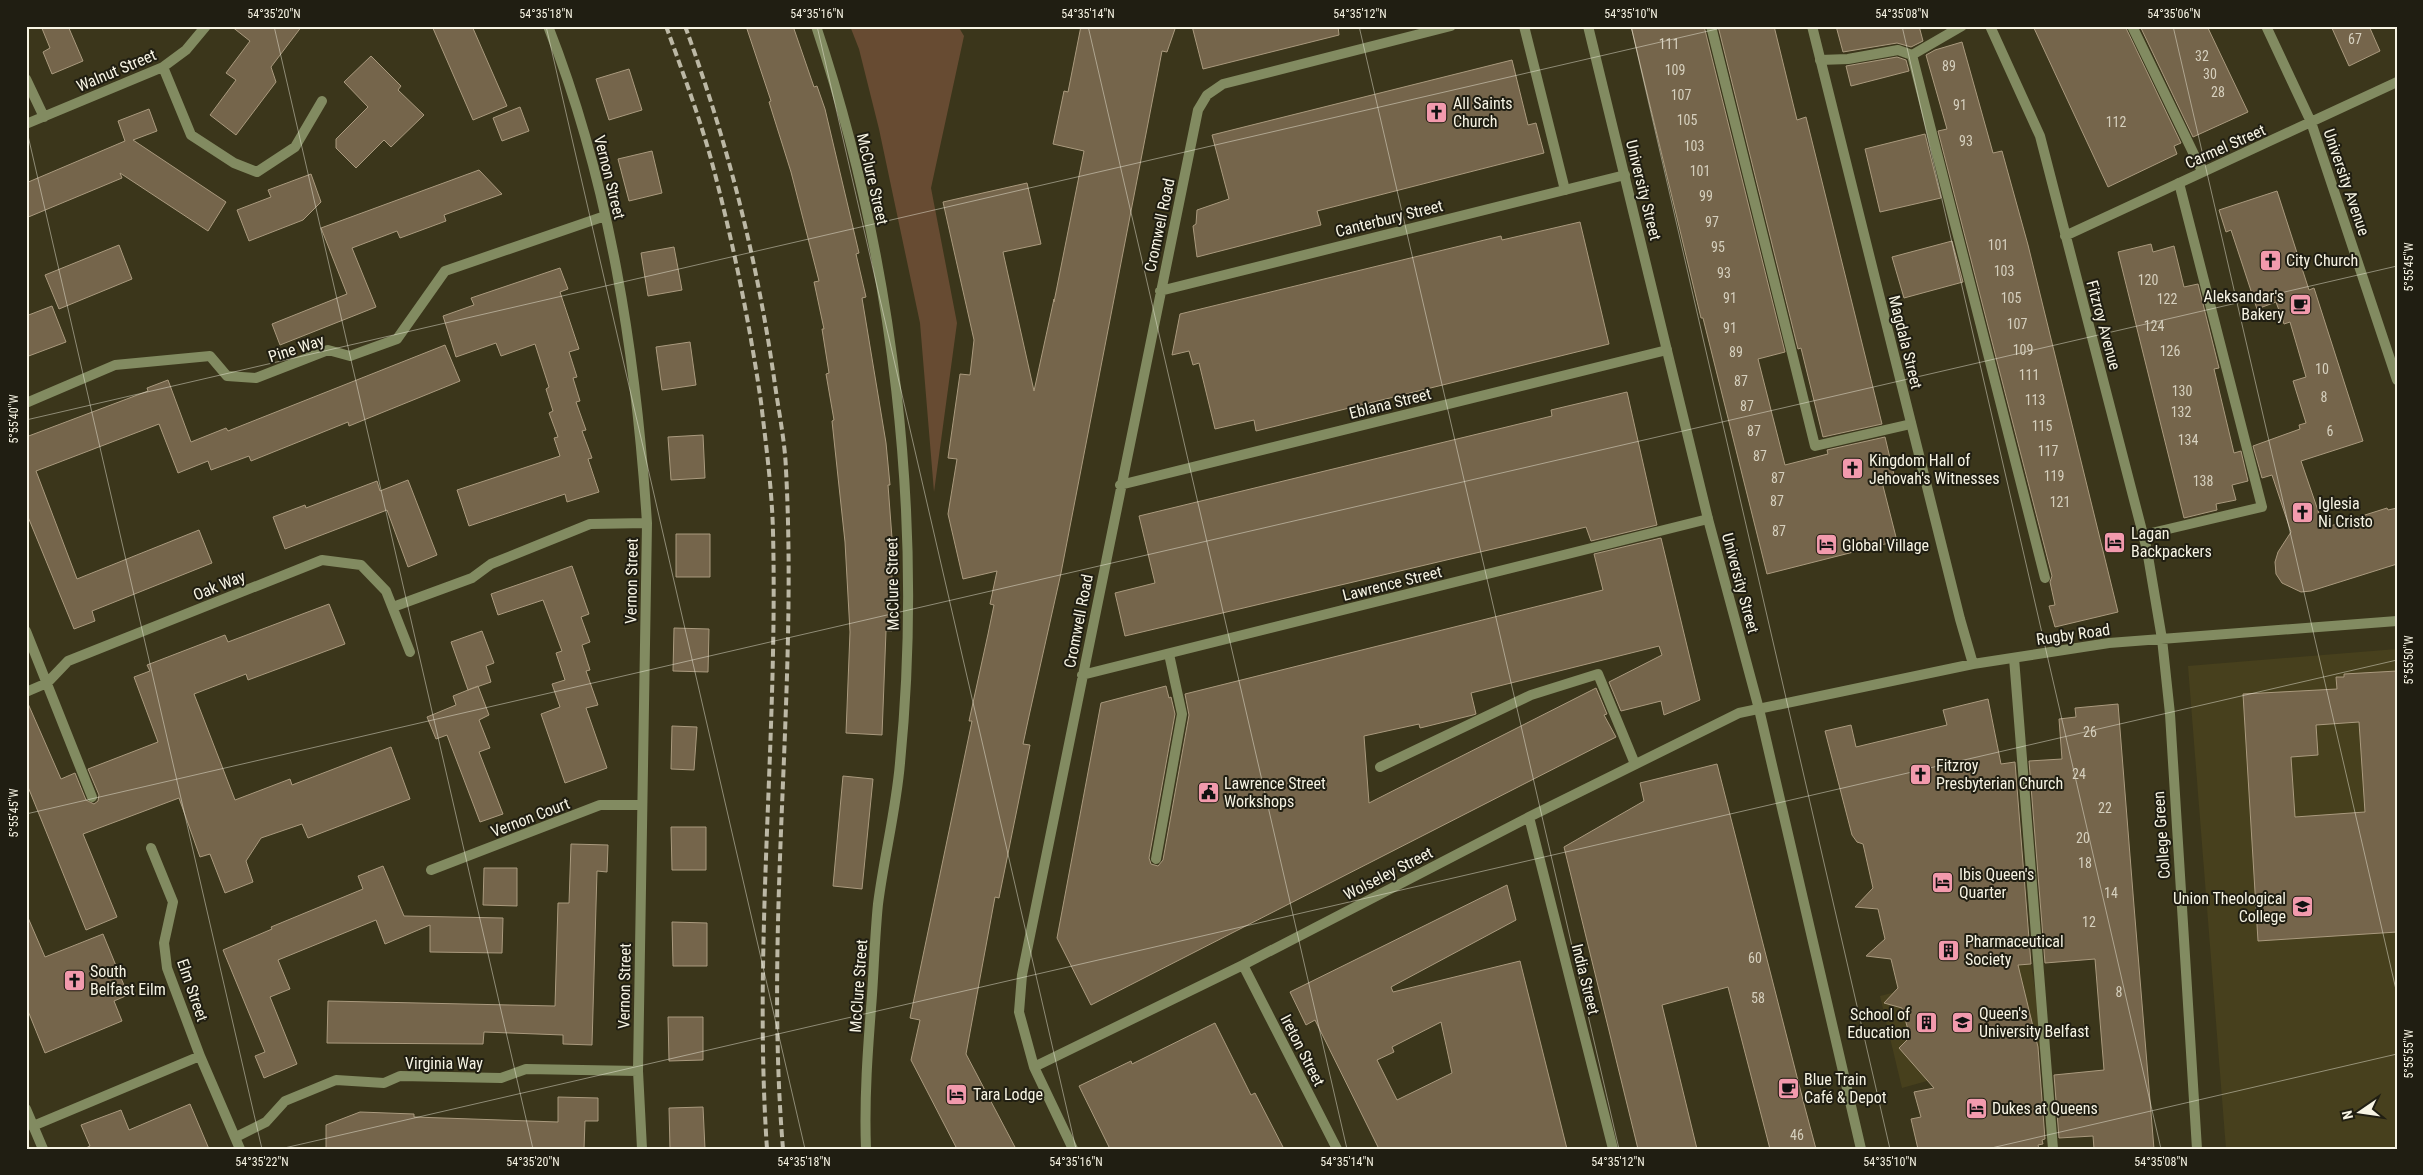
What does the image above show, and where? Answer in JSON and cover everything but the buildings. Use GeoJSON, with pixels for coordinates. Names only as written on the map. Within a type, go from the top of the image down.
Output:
{"type":"FeatureCollection","features":[{"type":"Feature","properties":{"kind":"street","name":"Walnut Street"},"geometry":{"type":"LineString","coordinates":[[26,124],[163,67],[186,50],[206,26]]}},
{"type":"Feature","properties":{"kind":"street","name":"Vernon Street"},"geometry":{"type":"LineString","coordinates":[[548,26],[565,71],[605,216],[629,342],[642,448],[647,522],[638,1071],[642,1149]]}},
{"type":"Feature","properties":{"kind":"street","name":"McClure Street"},"geometry":{"type":"LineString","coordinates":[[816,26],[831,71],[860,183],[879,273],[894,384],[904,484],[909,580],[906,678],[900,766],[877,916],[864,1103],[866,1149]]}},
{"type":"Feature","properties":{"kind":"street","name":"Cromwell Road"},"geometry":{"type":"LineString","coordinates":[[1073,1149],[1034,1067],[1019,1012],[1022,974],[1120,485],[1198,110],[1207,95],[1223,84],[1451,26]]}},
{"type":"Feature","properties":{"kind":"street"},"geometry":{"type":"LineString","coordinates":[[1524,26],[1564,190]]}},
{"type":"Feature","properties":{"kind":"street","name":"University Street"},"geometry":{"type":"LineString","coordinates":[[1588,26],[1708,519],[1759,709],[1861,1149]]}},
{"type":"Feature","properties":{"kind":"street"},"geometry":{"type":"LineString","coordinates":[[1711,26],[1815,446],[1911,424]]}},
{"type":"Feature","properties":{"kind":"street","name":"Magdala Street"},"geometry":{"type":"LineString","coordinates":[[1812,26],[1973,664]]}},
{"type":"Feature","properties":{"kind":"street"},"geometry":{"type":"LineString","coordinates":[[1820,60],[1848,59],[1898,50],[1912,55],[1962,26]]}},
{"type":"Feature","properties":{"kind":"street","name":"Fitzroy Avenue"},"geometry":{"type":"LineString","coordinates":[[1990,26],[2040,136],[2143,535],[2162,639]]}},
{"type":"Feature","properties":{"kind":"street"},"geometry":{"type":"LineString","coordinates":[[2132,26],[2202,172]]}},
{"type":"Feature","properties":{"kind":"street","name":"University Avenue"},"geometry":{"type":"LineString","coordinates":[[2266,26],[2311,122],[2397,380]]}},
{"type":"Feature","properties":{"kind":"street"},"geometry":{"type":"LineString","coordinates":[[1912,55],[2045,578]]}},
{"type":"Feature","properties":{"kind":"street"},"geometry":{"type":"LineString","coordinates":[[163,67],[191,135],[234,163],[258,172],[295,147],[322,102]]}},
{"type":"Feature","properties":{"kind":"street"},"geometry":{"type":"LineString","coordinates":[[26,79],[44,117]]}},
{"type":"Feature","properties":{"kind":"street","name":"Carmel Street"},"geometry":{"type":"LineString","coordinates":[[2065,236],[2397,82]]}},
{"type":"Feature","properties":{"kind":"street","name":"Canterbury Street"},"geometry":{"type":"LineString","coordinates":[[1160,291],[1625,175]]}},
{"type":"Feature","properties":{"kind":"street"},"geometry":{"type":"LineString","coordinates":[[2143,535],[2262,507],[2179,183]]}},
{"type":"Feature","properties":{"kind":"street","name":"Pine Way"},"geometry":{"type":"LineString","coordinates":[[26,403],[115,365],[210,356],[227,376],[256,378],[328,350],[350,356],[397,339],[445,271],[605,216]]}},
{"type":"Feature","properties":{"kind":"street","name":"Eblana Street"},"geometry":{"type":"LineString","coordinates":[[1120,485],[1667,350]]}},
{"type":"Feature","properties":{"kind":"street","name":"Lawrence Street"},"geometry":{"type":"LineString","coordinates":[[1082,674],[1708,519]]}},
{"type":"Feature","properties":{"kind":"street"},"geometry":{"type":"LineString","coordinates":[[393,607],[472,578],[490,564],[590,524],[647,522]]}},
{"type":"Feature","properties":{"kind":"street","name":"Oak Way"},"geometry":{"type":"LineString","coordinates":[[26,692],[47,682],[68,661],[322,560],[361,565],[386,591],[410,652]]}},
{"type":"Feature","properties":{"kind":"street","name":"Rugby Road"},"geometry":{"type":"LineString","coordinates":[[1759,709],[1973,664],[2109,643],[2397,621]]}},
{"type":"Feature","properties":{"kind":"street"},"geometry":{"type":"LineString","coordinates":[[26,631],[92,797]]}},
{"type":"Feature","properties":{"kind":"street","name":"College Green"},"geometry":{"type":"LineString","coordinates":[[2162,639],[2170,714],[2197,1149]]}},
{"type":"Feature","properties":{"kind":"street"},"geometry":{"type":"LineString","coordinates":[[1156,859],[1182,714],[1169,654]]}},
{"type":"Feature","properties":{"kind":"street"},"geometry":{"type":"LineString","coordinates":[[2014,658],[2053,1149]]}},
{"type":"Feature","properties":{"kind":"street"},"geometry":{"type":"LineString","coordinates":[[1380,767],[1531,695],[1598,674],[1635,764]]}},
{"type":"Feature","properties":{"kind":"street","name":"Wolseley Street"},"geometry":{"type":"LineString","coordinates":[[1034,1067],[1243,965],[1528,817],[1635,764],[1739,713],[1759,709]]}},
{"type":"Feature","properties":{"kind":"street","name":"Vernon Court"},"geometry":{"type":"LineString","coordinates":[[431,870],[600,806],[642,805]]}},
{"type":"Feature","properties":{"kind":"street","name":"India Street"},"geometry":{"type":"LineString","coordinates":[[1528,817],[1613,1149]]}},
{"type":"Feature","properties":{"kind":"street","name":"Elm Street"},"geometry":{"type":"LineString","coordinates":[[151,848],[173,902],[164,943],[167,968],[200,1056],[240,1149]]}},
{"type":"Feature","properties":{"kind":"street","name":"Ireton Street"},"geometry":{"type":"LineString","coordinates":[[1243,965],[1337,1149]]}},
{"type":"Feature","properties":{"kind":"street"},"geometry":{"type":"LineString","coordinates":[[33,1126],[200,1056]]}},
{"type":"Feature","properties":{"kind":"street","name":"Virginia Way"},"geometry":{"type":"LineString","coordinates":[[236,1136],[266,1122],[284,1101],[336,1080],[384,1083],[400,1076],[501,1078],[526,1069],[638,1071]]}},
{"type":"Feature","properties":{"kind":"street"},"geometry":{"type":"LineString","coordinates":[[26,1109],[43,1149]]}},
{"type":"Feature","properties":{"kind":"shaded area"},"geometry":{"type":"Polygon","coordinates":[[[850,26],[958,26],[964,36],[931,188],[957,323],[934,492],[920,323],[879,129],[859,49],[850,26]]]}},
{"type":"Feature","properties":{"kind":"shaded area","name":"Union Theological College"},"geometry":{"type":"Polygon","coordinates":[[[2397,649],[2397,1149],[2226,1149],[2188,666],[2397,649]]]}},
{"type":"Feature","properties":{"kind":"shaded area","name":"Queen's University Belfast"},"geometry":{"type":"Polygon","coordinates":[[[2030,958],[2045,1048],[1902,1088],[1880,996],[2030,958]]]}},
{"type":"Feature","properties":{"kind":"railway"},"geometry":{"type":"LineString","coordinates":[[666,26],[705,139],[730,234],[757,374],[770,483],[774,609],[763,995],[763,1072],[767,1149]]}},
{"type":"Feature","properties":{"kind":"railway"},"geometry":{"type":"LineString","coordinates":[[685,26],[715,114],[740,204],[768,339],[785,459],[789,555],[788,640],[777,979],[778,1064],[783,1149]]}},
{"type":"Feature","properties":{"kind":"place","name":"All Saints Church"},"geometry":{"type":"Point","coordinates":[1437,112]}},
{"type":"Feature","properties":{"kind":"place","name":"City Church"},"geometry":{"type":"Point","coordinates":[2270,260]}},
{"type":"Feature","properties":{"kind":"place","name":"Aleksandar's Bakery"},"geometry":{"type":"Point","coordinates":[2300,305]}},
{"type":"Feature","properties":{"kind":"place","name":"Kingdom Hall of Jehovah's Witnesses"},"geometry":{"type":"Point","coordinates":[1853,469]}},
{"type":"Feature","properties":{"kind":"place","name":"Iglesia Ni Cristo"},"geometry":{"type":"Point","coordinates":[2302,512]}},
{"type":"Feature","properties":{"kind":"place","name":"Lagan Backpackers"},"geometry":{"type":"Point","coordinates":[2115,542]}},
{"type":"Feature","properties":{"kind":"place","name":"Global Village"},"geometry":{"type":"Point","coordinates":[1826,545]}},
{"type":"Feature","properties":{"kind":"place","name":"Fitzroy Presbyterian Church"},"geometry":{"type":"Point","coordinates":[1920,774]}},
{"type":"Feature","properties":{"kind":"place","name":"Lawrence Street Workshops"},"geometry":{"type":"Point","coordinates":[1208,792]}},
{"type":"Feature","properties":{"kind":"place","name":"Ibis Queen's Quarter"},"geometry":{"type":"Point","coordinates":[1943,883]}},
{"type":"Feature","properties":{"kind":"place","name":"Union Theological College"},"geometry":{"type":"Point","coordinates":[2302,907]}},
{"type":"Feature","properties":{"kind":"place","name":"Pharmaceutical Society"},"geometry":{"type":"Point","coordinates":[1949,950]}},
{"type":"Feature","properties":{"kind":"place","name":"South Belfast Eilm"},"geometry":{"type":"Point","coordinates":[74,980]}},
{"type":"Feature","properties":{"kind":"place","name":"Queen's University Belfast"},"geometry":{"type":"Point","coordinates":[1963,1022]}},
{"type":"Feature","properties":{"kind":"place","name":"School of Education"},"geometry":{"type":"Point","coordinates":[1926,1023]}},
{"type":"Feature","properties":{"kind":"place","name":"Blue Train Café & Depot"},"geometry":{"type":"Point","coordinates":[1788,1088]}},
{"type":"Feature","properties":{"kind":"place","name":"Tara Lodge"},"geometry":{"type":"Point","coordinates":[957,1094]}},
{"type":"Feature","properties":{"kind":"place","name":"Dukes at Queens"},"geometry":{"type":"Point","coordinates":[1976,1108]}}]}
